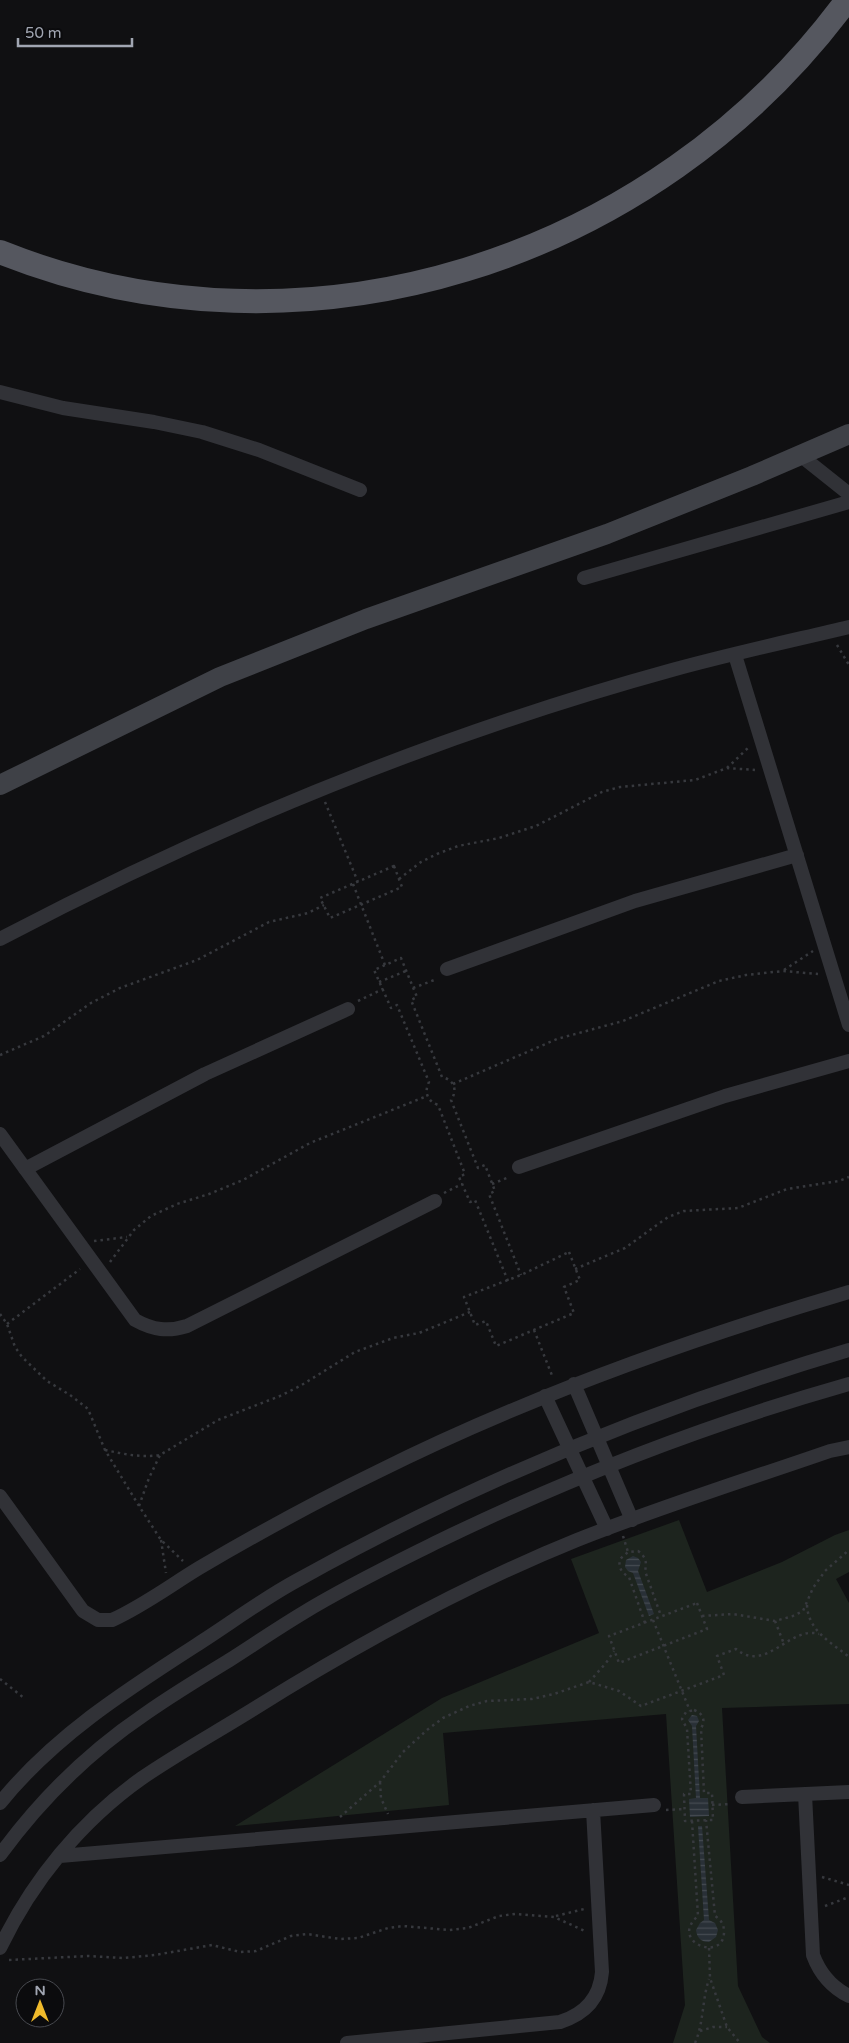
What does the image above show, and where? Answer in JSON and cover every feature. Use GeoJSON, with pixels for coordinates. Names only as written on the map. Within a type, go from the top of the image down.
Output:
{"type":"FeatureCollection","features":[{"type":"Feature","properties":{"kind":"highway"},"geometry":{"type":"LineString","coordinates":[[0,252],[56,272],[128,289],[202,299],[245,301],[289,301],[358,294],[418,284],[460,273],[501,259],[580,225],[619,204],[688,159],[750,109],[779,82],[806,52],[847,0]]}},
{"type":"Feature","properties":{"kind":"main road"},"geometry":{"type":"LineString","coordinates":[[0,785],[220,677],[366,619],[607,534],[849,434]]}},
{"type":"Feature","properties":{"kind":"street"},"geometry":{"type":"LineString","coordinates":[[0,392],[71,409],[154,422],[202,432],[259,450],[360,490]]}},
{"type":"Feature","properties":{"kind":"street"},"geometry":{"type":"LineString","coordinates":[[800,455],[849,494]]}},
{"type":"Feature","properties":{"kind":"street"},"geometry":{"type":"LineString","coordinates":[[584,578],[849,502]]}},
{"type":"Feature","properties":{"kind":"street"},"geometry":{"type":"LineString","coordinates":[[0,939],[170,855],[320,791],[439,746],[566,702],[673,670],[849,628]]}},
{"type":"Feature","properties":{"kind":"street"},"geometry":{"type":"LineString","coordinates":[[735,655],[849,1025]]}},
{"type":"Feature","properties":{"kind":"street"},"geometry":{"type":"LineString","coordinates":[[447,969],[635,901],[797,855]]}},
{"type":"Feature","properties":{"kind":"street"},"geometry":{"type":"LineString","coordinates":[[26,1169],[204,1074],[346,1010]]}},
{"type":"Feature","properties":{"kind":"street"},"geometry":{"type":"LineString","coordinates":[[519,1167],[725,1096],[849,1062]]}},
{"type":"Feature","properties":{"kind":"street"},"geometry":{"type":"LineString","coordinates":[[0,1134],[135,1320],[153,1328],[171,1330],[179,1328],[435,1202]]}},
{"type":"Feature","properties":{"kind":"street"},"geometry":{"type":"LineString","coordinates":[[0,1496],[83,1611],[92,1618],[105,1621],[112,1620],[311,1505],[449,1438],[574,1384],[672,1347],[849,1292]]}},
{"type":"Feature","properties":{"kind":"street"},"geometry":{"type":"LineString","coordinates":[[0,1803],[51,1750],[102,1707],[293,1583],[434,1509],[570,1448],[725,1389],[849,1350]]}},
{"type":"Feature","properties":{"kind":"street"},"geometry":{"type":"LineString","coordinates":[[574,1384],[632,1520]]}},
{"type":"Feature","properties":{"kind":"street"},"geometry":{"type":"LineString","coordinates":[[0,1854],[56,1789],[91,1756],[144,1715],[304,1612],[360,1581],[474,1524],[582,1476],[736,1419],[849,1384]]}},
{"type":"Feature","properties":{"kind":"street"},"geometry":{"type":"LineString","coordinates":[[552,1393],[570,1448],[607,1529]]}},
{"type":"Feature","properties":{"kind":"street"},"geometry":{"type":"LineString","coordinates":[[0,1948],[29,1896],[60,1856],[100,1812],[143,1778],[309,1674],[378,1634],[474,1586],[607,1529],[830,1451],[849,1447]]}},
{"type":"Feature","properties":{"kind":"street"},"geometry":{"type":"LineString","coordinates":[[742,1797],[849,1792]]}},
{"type":"Feature","properties":{"kind":"street"},"geometry":{"type":"LineString","coordinates":[[805,1794],[812,1944],[817,1966],[831,1984],[849,1996]]}},
{"type":"Feature","properties":{"kind":"street"},"geometry":{"type":"LineString","coordinates":[[60,1856],[654,1805]]}},
{"type":"Feature","properties":{"kind":"street"},"geometry":{"type":"LineString","coordinates":[[347,2043],[560,2022],[584,2010],[596,1996],[602,1972],[593,1810]]}},
{"type":"Feature","properties":{"kind":"path"},"geometry":{"type":"LineString","coordinates":[[829,632],[849,665]]}},
{"type":"Feature","properties":{"kind":"path"},"geometry":{"type":"LineString","coordinates":[[399,879],[421,862],[437,854],[458,846],[499,838],[536,826],[602,792],[620,788],[695,780],[728,768],[760,736]]}},
{"type":"Feature","properties":{"kind":"path"},"geometry":{"type":"LineString","coordinates":[[728,768],[771,773]]}},
{"type":"Feature","properties":{"kind":"path"},"geometry":{"type":"LineString","coordinates":[[320,791],[358,882]]}},
{"type":"Feature","properties":{"kind":"path"},"geometry":{"type":"LineString","coordinates":[[394,866],[399,879],[402,886],[330,918],[320,898],[394,866]]}},
{"type":"Feature","properties":{"kind":"path"},"geometry":{"type":"LineString","coordinates":[[353,884],[385,965]]}},
{"type":"Feature","properties":{"kind":"path"},"geometry":{"type":"LineString","coordinates":[[0,1055],[44,1036],[91,1003],[120,988],[197,960],[269,922],[308,913],[324,905]]}},
{"type":"Feature","properties":{"kind":"path"},"geometry":{"type":"LineString","coordinates":[[783,971],[824,943]]}},
{"type":"Feature","properties":{"kind":"path"},"geometry":{"type":"LineString","coordinates":[[508,1281],[475,1200],[470,1202],[459,1177],[465,1174],[438,1105],[429,1100],[427,1096],[426,1091],[429,1082],[397,1005],[391,1008],[374,970],[401,958],[416,998],[411,1000],[442,1077],[447,1078],[453,1084],[454,1092],[451,1100],[478,1168],[485,1165],[495,1191],[489,1194],[521,1275]]}},
{"type":"Feature","properties":{"kind":"path"},"geometry":{"type":"LineString","coordinates":[[379,982],[406,971]]}},
{"type":"Feature","properties":{"kind":"path"},"geometry":{"type":"LineString","coordinates":[[453,1084],[557,1039],[623,1021],[719,981],[746,975],[783,971],[834,975]]}},
{"type":"Feature","properties":{"kind":"path"},"geometry":{"type":"LineString","coordinates":[[346,1010],[342,1008],[382,989]]}},
{"type":"Feature","properties":{"kind":"path"},"geometry":{"type":"LineString","coordinates":[[101,1273],[127,1237],[139,1224],[163,1210],[236,1183],[310,1144],[427,1096]]}},
{"type":"Feature","properties":{"kind":"path"},"geometry":{"type":"LineString","coordinates":[[575,1268],[625,1248],[668,1217],[684,1211],[738,1208],[787,1189],[839,1181],[849,1177]]}},
{"type":"Feature","properties":{"kind":"path"},"geometry":{"type":"LineString","coordinates":[[79,1242],[127,1237]]}},
{"type":"Feature","properties":{"kind":"path"},"geometry":{"type":"LineString","coordinates":[[569,1252],[575,1268],[580,1280],[564,1287],[574,1313],[496,1346],[486,1321],[475,1325],[464,1297],[508,1281],[569,1252]]}},
{"type":"Feature","properties":{"kind":"path"},"geometry":{"type":"LineString","coordinates":[[8,1324],[92,1260]]}},
{"type":"Feature","properties":{"kind":"path"},"geometry":{"type":"LineString","coordinates":[[105,1450],[149,1457],[160,1455],[218,1420],[280,1396],[300,1386],[355,1352],[393,1338],[419,1333],[470,1312]]}},
{"type":"Feature","properties":{"kind":"path"},"geometry":{"type":"LineString","coordinates":[[0,1314],[8,1324],[15,1347],[22,1357],[47,1381],[70,1395],[88,1410],[105,1450],[161,1540],[194,1571]]}},
{"type":"Feature","properties":{"kind":"path"},"geometry":{"type":"LineString","coordinates":[[534,1330],[552,1393]]}},
{"type":"Feature","properties":{"kind":"path"},"geometry":{"type":"LineString","coordinates":[[139,1506],[160,1455]]}},
{"type":"Feature","properties":{"kind":"path"},"geometry":{"type":"LineString","coordinates":[[161,1540],[168,1587]]}},
{"type":"Feature","properties":{"kind":"path"},"geometry":{"type":"LineString","coordinates":[[702,1616],[733,1614],[775,1621],[798,1614],[807,1604],[820,1576],[849,1550]]}},
{"type":"Feature","properties":{"kind":"path"},"geometry":{"type":"LineString","coordinates":[[644,1623],[629,1577],[623,1574],[620,1569],[620,1559],[628,1552],[638,1552],[646,1559],[645,1571],[661,1616]]}},
{"type":"Feature","properties":{"kind":"path"},"geometry":{"type":"LineString","coordinates":[[697,1603],[707,1629],[619,1663],[609,1636],[661,1616],[697,1603]]}},
{"type":"Feature","properties":{"kind":"path"},"geometry":{"type":"LineString","coordinates":[[807,1604],[811,1620],[820,1634],[849,1657]]}},
{"type":"Feature","properties":{"kind":"path"},"geometry":{"type":"LineString","coordinates":[[653,1620],[690,1710]]}},
{"type":"Feature","properties":{"kind":"path"},"geometry":{"type":"LineString","coordinates":[[775,1621],[784,1644]]}},
{"type":"Feature","properties":{"kind":"path"},"geometry":{"type":"LineString","coordinates":[[589,1682],[619,1691],[641,1706],[724,1675],[716,1656],[736,1649],[745,1655],[763,1654],[776,1650],[803,1634],[820,1634]]}},
{"type":"Feature","properties":{"kind":"path"},"geometry":{"type":"LineString","coordinates":[[320,1833],[380,1782],[403,1752],[436,1722],[456,1711],[487,1702],[532,1699],[589,1682],[606,1663],[614,1650]]}},
{"type":"Feature","properties":{"kind":"path"},"geometry":{"type":"LineString","coordinates":[[0,1679],[24,1698]]}},
{"type":"Feature","properties":{"kind":"path"},"geometry":{"type":"LineString","coordinates":[[690,1710],[698,1711],[704,1721],[700,1728],[704,1793],[712,1793],[713,1820],[706,1820],[685,1821],[684,1794],[691,1794],[687,1730],[682,1719],[686,1712],[690,1710]]}},
{"type":"Feature","properties":{"kind":"path"},"geometry":{"type":"LineString","coordinates":[[380,1782],[383,1803],[394,1827]]}},
{"type":"Feature","properties":{"kind":"path"},"geometry":{"type":"LineString","coordinates":[[692,1821],[698,1916],[691,1925],[690,1931],[694,1942],[699,1946],[709,1948],[721,1942],[724,1930],[720,1919],[715,1916],[706,1820]]}},
{"type":"Feature","properties":{"kind":"path"},"geometry":{"type":"LineString","coordinates":[[809,1873],[849,1885]]}},
{"type":"Feature","properties":{"kind":"path"},"geometry":{"type":"LineString","coordinates":[[810,1912],[849,1897]]}},
{"type":"Feature","properties":{"kind":"path"},"geometry":{"type":"LineString","coordinates":[[0,1960],[88,1956],[124,1958],[155,1955],[212,1945],[240,1952],[256,1951],[291,1936],[307,1934],[340,1939],[358,1938],[388,1928],[403,1926],[449,1930],[468,1928],[499,1916],[515,1914],[554,1916],[598,1905]]}},
{"type":"Feature","properties":{"kind":"path"},"geometry":{"type":"LineString","coordinates":[[554,1916],[600,1938]]}},
{"type":"Feature","properties":{"kind":"path"},"geometry":{"type":"LineString","coordinates":[[709,1948],[710,1978],[728,2027],[740,2043]]}},
{"type":"Feature","properties":{"kind":"path"},"geometry":{"type":"LineString","coordinates":[[694,2043],[700,2032],[704,1996],[710,1978]]}},
{"type":"Feature","properties":{"kind":"path"},"geometry":{"type":"LineString","coordinates":[[700,2032],[713,2027],[728,2027]]}},
{"type":"Feature","properties":{"kind":"shaded area"},"geometry":{"type":"Polygon","coordinates":[[[679,1520],[707,1592],[782,1562],[835,1535],[849,1530],[849,1572],[836,1579],[849,1603],[849,1704],[722,1708],[738,1986],[762,2037],[770,2043],[673,2043],[685,2005],[666,1714],[443,1733],[449,1805],[235,1826],[442,1698],[599,1633],[571,1559],[679,1520]]]}},
{"type":"Feature","properties":{"kind":"shaded area"},"geometry":{"type":"Polygon","coordinates":[[[633,1556],[641,1562],[638,1571],[654,1614],[649,1616],[633,1573],[625,1567],[626,1560],[633,1556]]]}},
{"type":"Feature","properties":{"kind":"shaded area"},"geometry":{"type":"Polygon","coordinates":[[[692,1715],[697,1716],[699,1721],[696,1726],[700,1798],[708,1798],[709,1816],[690,1817],[689,1799],[696,1798],[692,1726],[688,1720],[692,1715]]]}},
{"type":"Feature","properties":{"kind":"shaded area"},"geometry":{"type":"Polygon","coordinates":[[[698,1826],[702,1826],[709,1920],[715,1923],[718,1930],[716,1937],[709,1942],[700,1939],[696,1930],[704,1920],[698,1826]]]}}]}
